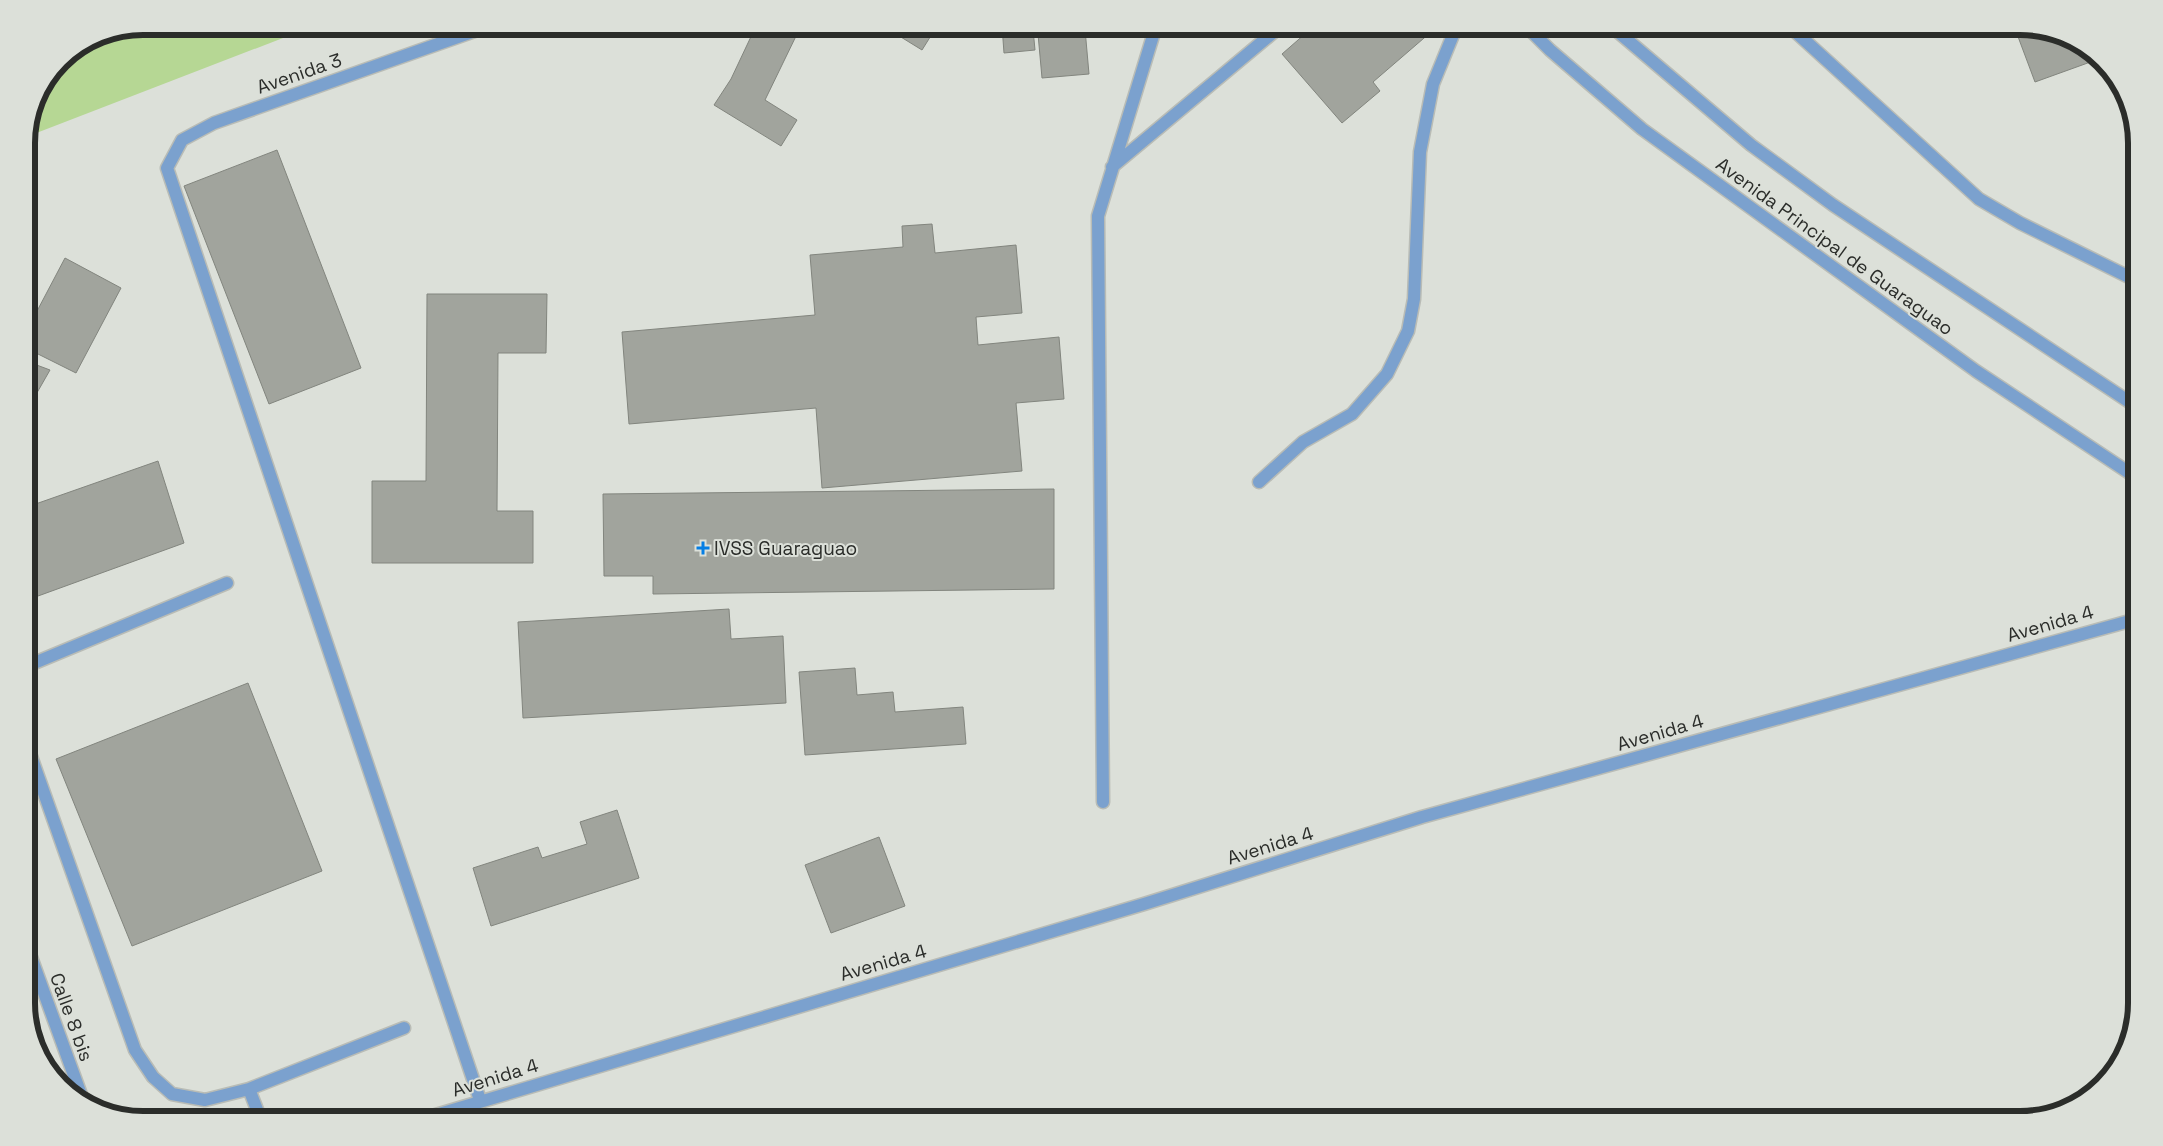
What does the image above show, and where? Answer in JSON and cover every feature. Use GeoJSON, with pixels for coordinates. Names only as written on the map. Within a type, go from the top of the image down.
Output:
{"type":"FeatureCollection","features":[{"type":"Feature","properties":{"kind":"street","name":"Avenida 3"},"geometry":{"type":"LineString","coordinates":[[463,35],[214,123],[182,140],[167,168],[480,1100]]}},
{"type":"Feature","properties":{"kind":"street"},"geometry":{"type":"LineString","coordinates":[[1103,802],[1098,216],[1153,35]]}},
{"type":"Feature","properties":{"kind":"street"},"geometry":{"type":"LineString","coordinates":[[1112,167],[1270,35]]}},
{"type":"Feature","properties":{"kind":"street"},"geometry":{"type":"LineString","coordinates":[[1259,482],[1303,442],[1352,414],[1387,374],[1408,331],[1414,299],[1420,152],[1433,84],[1453,35]]}},
{"type":"Feature","properties":{"kind":"street","name":"Avenida Principal de Guaraguao"},"geometry":{"type":"LineString","coordinates":[[1535,35],[1642,129],[1976,371],[2128,472]]}},
{"type":"Feature","properties":{"kind":"street","name":"Avenida Principal de Guaraguao"},"geometry":{"type":"LineString","coordinates":[[1622,35],[1751,146],[1833,205],[2128,401]]}},
{"type":"Feature","properties":{"kind":"street"},"geometry":{"type":"LineString","coordinates":[[1799,35],[1979,199],[2020,223],[2128,277]]}},
{"type":"Feature","properties":{"kind":"street"},"geometry":{"type":"LineString","coordinates":[[35,662],[227,583]]}},
{"type":"Feature","properties":{"kind":"street","name":"Avenida 4"},"geometry":{"type":"LineString","coordinates":[[446,1111],[1144,904],[1422,817],[2128,621]]}},
{"type":"Feature","properties":{"kind":"street"},"geometry":{"type":"LineString","coordinates":[[35,770],[135,1050],[153,1076],[172,1094],[205,1100],[249,1089],[404,1028]]}},
{"type":"Feature","properties":{"kind":"street","name":"Calle 8 bis"},"geometry":{"type":"LineString","coordinates":[[35,970],[79,1090]]}},
{"type":"Feature","properties":{"kind":"street"},"geometry":{"type":"LineString","coordinates":[[249,1089],[257,1111]]}},
{"type":"Feature","properties":{"kind":"green space"},"geometry":{"type":"Polygon","coordinates":[[[136,35],[291,35],[35,133],[43,101],[57,77],[83,53],[101,43],[136,35]]]}},
{"type":"Feature","properties":{"kind":"building"},"geometry":{"type":"Polygon","coordinates":[[[752,35],[797,35],[765,100],[797,120],[781,146],[714,105],[731,79],[752,35]]]}},
{"type":"Feature","properties":{"kind":"building"},"geometry":{"type":"Polygon","coordinates":[[[898,35],[931,35],[922,50],[898,35]]]}},
{"type":"Feature","properties":{"kind":"building"},"geometry":{"type":"Polygon","coordinates":[[[1003,35],[1034,35],[1035,50],[1004,53],[1003,35]]]}},
{"type":"Feature","properties":{"kind":"building"},"geometry":{"type":"Polygon","coordinates":[[[1038,35],[1086,35],[1089,74],[1042,78],[1038,35]]]}},
{"type":"Feature","properties":{"kind":"building"},"geometry":{"type":"Polygon","coordinates":[[[1304,35],[1428,35],[1373,82],[1380,91],[1342,123],[1282,54],[1304,35]]]}},
{"type":"Feature","properties":{"kind":"building"},"geometry":{"type":"Polygon","coordinates":[[[2017,35],[2041,37],[2055,41],[2068,46],[2091,62],[2035,82],[2017,35]]]}},
{"type":"Feature","properties":{"kind":"building"},"geometry":{"type":"Polygon","coordinates":[[[277,150],[361,368],[269,404],[184,186],[277,150]]]}},
{"type":"Feature","properties":{"kind":"building"},"geometry":{"type":"Polygon","coordinates":[[[932,224],[935,253],[1016,245],[1022,313],[976,317],[978,345],[1059,337],[1064,399],[1016,403],[1022,471],[822,488],[816,408],[629,424],[622,332],[815,315],[810,255],[903,247],[902,226],[932,224]]]}},
{"type":"Feature","properties":{"kind":"building"},"geometry":{"type":"Polygon","coordinates":[[[65,258],[121,288],[76,373],[35,352],[36,313],[65,258]]]}},
{"type":"Feature","properties":{"kind":"building"},"geometry":{"type":"Polygon","coordinates":[[[427,294],[547,294],[546,353],[498,353],[497,511],[533,511],[533,563],[372,563],[372,481],[426,481],[427,294]]]}},
{"type":"Feature","properties":{"kind":"building"},"geometry":{"type":"Polygon","coordinates":[[[35,364],[50,370],[35,396],[35,364]]]}},
{"type":"Feature","properties":{"kind":"building"},"geometry":{"type":"Polygon","coordinates":[[[158,461],[184,543],[35,597],[35,504],[158,461]]]}},
{"type":"Feature","properties":{"kind":"building"},"geometry":{"type":"Polygon","coordinates":[[[1054,489],[1054,589],[653,594],[653,576],[604,576],[603,494],[1054,489]]]}},
{"type":"Feature","properties":{"kind":"building"},"geometry":{"type":"Polygon","coordinates":[[[729,609],[731,639],[783,636],[786,703],[523,718],[518,622],[729,609]]]}},
{"type":"Feature","properties":{"kind":"building"},"geometry":{"type":"Polygon","coordinates":[[[855,668],[857,695],[893,692],[895,712],[963,707],[966,744],[805,755],[799,672],[855,668]]]}},
{"type":"Feature","properties":{"kind":"building"},"geometry":{"type":"Polygon","coordinates":[[[248,683],[322,871],[132,946],[56,759],[248,683]]]}},
{"type":"Feature","properties":{"kind":"building"},"geometry":{"type":"Polygon","coordinates":[[[617,810],[639,878],[491,926],[473,868],[538,847],[542,858],[587,844],[580,822],[617,810]]]}},
{"type":"Feature","properties":{"kind":"building"},"geometry":{"type":"Polygon","coordinates":[[[879,837],[905,906],[831,933],[805,865],[879,837]]]}},
{"type":"Feature","properties":{"kind":"place","name":"IVSS Guaraguao"},"geometry":{"type":"Point","coordinates":[703,548]}}]}
